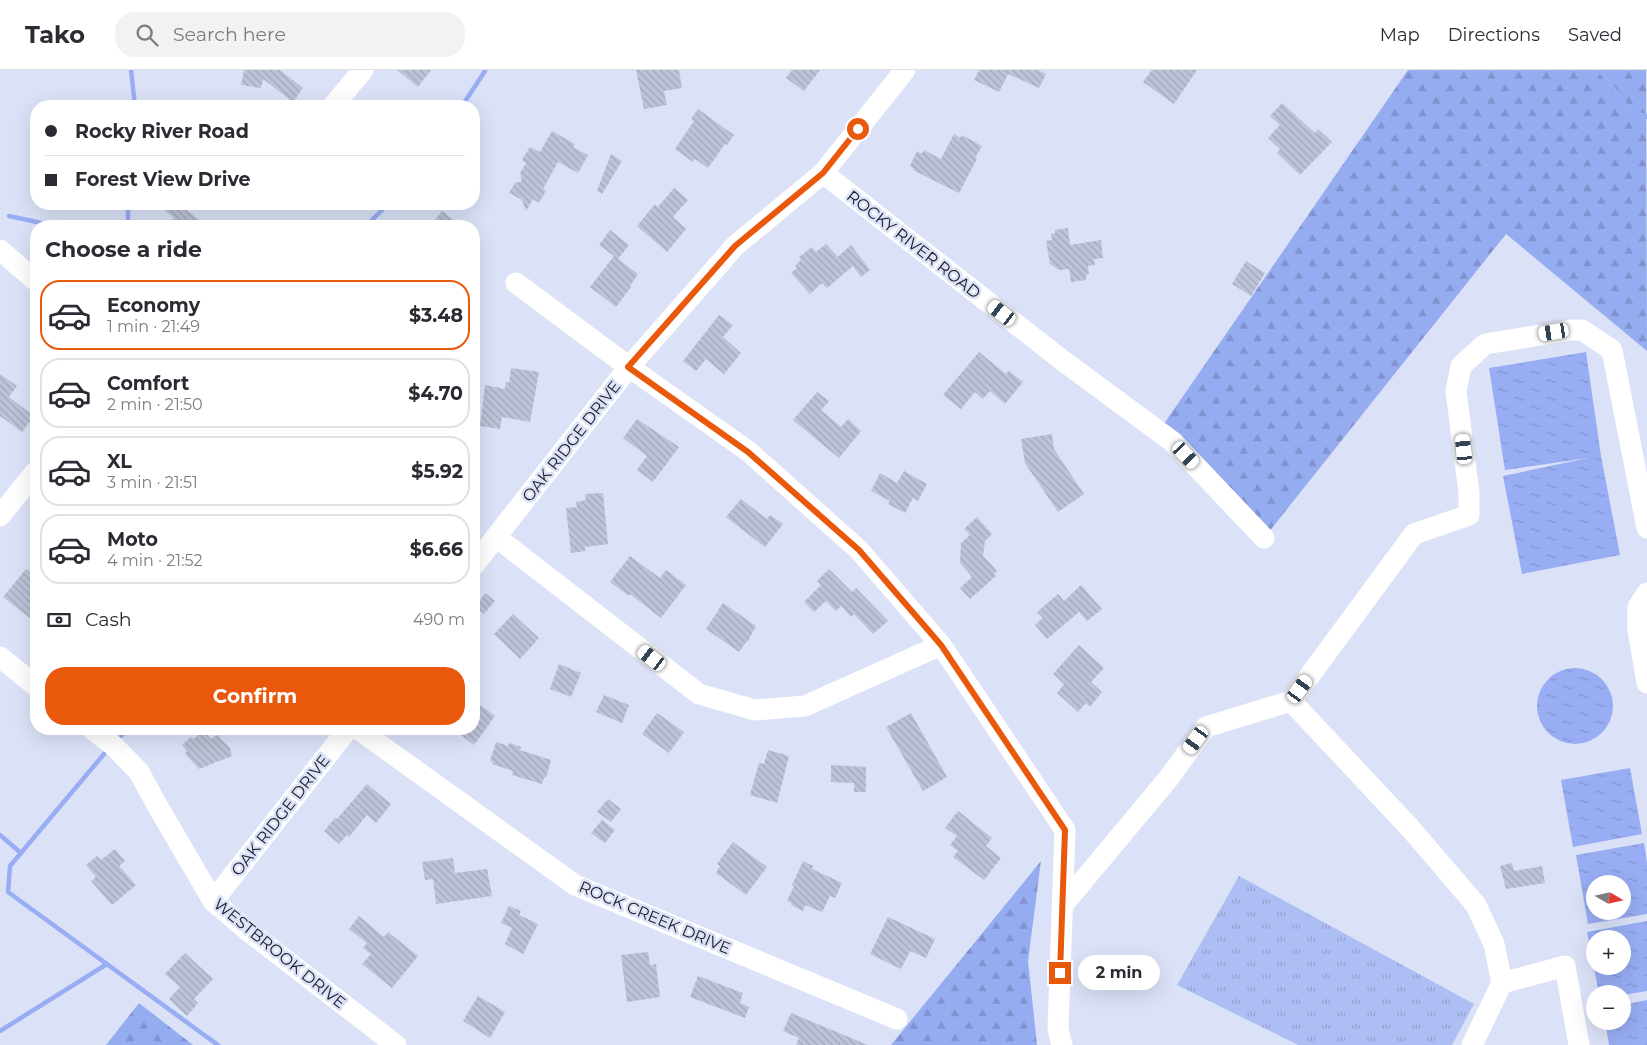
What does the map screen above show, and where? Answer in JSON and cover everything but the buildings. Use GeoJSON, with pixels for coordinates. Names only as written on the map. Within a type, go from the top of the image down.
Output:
{"type":"FeatureCollection","features":[{"type":"Feature","properties":{"kind":"street"},"geometry":{"type":"LineString","coordinates":[[338,100],[363,70]]}},
{"type":"Feature","properties":{"kind":"street"},"geometry":{"type":"LineString","coordinates":[[823,173],[905,70]]}},
{"type":"Feature","properties":{"kind":"street","name":"OAK RIDGE DRIVE"},"geometry":{"type":"LineString","coordinates":[[480,557],[628,367],[735,246],[823,173]]}},
{"type":"Feature","properties":{"kind":"street","name":"ROCKY RIVER ROAD"},"geometry":{"type":"LineString","coordinates":[[823,173],[1062,360],[1173,442],[1264,538]]}},
{"type":"Feature","properties":{"kind":"street"},"geometry":{"type":"LineString","coordinates":[[0,250],[30,276]]}},
{"type":"Feature","properties":{"kind":"street"},"geometry":{"type":"LineString","coordinates":[[516,282],[628,367],[756,458],[859,550],[941,645],[1065,830],[1058,1029],[1062,1045]]}},
{"type":"Feature","properties":{"kind":"street"},"geometry":{"type":"LineString","coordinates":[[1062,906],[1168,779],[1206,727],[1291,701],[1414,534],[1469,515],[1469,493],[1456,391],[1461,366],[1485,344],[1571,330],[1582,330],[1612,350],[1647,528]]}},
{"type":"Feature","properties":{"kind":"street"},"geometry":{"type":"LineString","coordinates":[[0,516],[30,478]]}},
{"type":"Feature","properties":{"kind":"street"},"geometry":{"type":"LineString","coordinates":[[496,537],[699,694],[755,710],[805,706],[941,645]]}},
{"type":"Feature","properties":{"kind":"street"},"geometry":{"type":"LineString","coordinates":[[1647,592],[1638,607],[1638,630],[1647,683]]}},
{"type":"Feature","properties":{"kind":"street"},"geometry":{"type":"LineString","coordinates":[[0,658],[30,681]]}},
{"type":"Feature","properties":{"kind":"street"},"geometry":{"type":"LineString","coordinates":[[1291,701],[1410,828],[1476,905],[1494,944],[1502,983],[1472,1045]]}},
{"type":"Feature","properties":{"kind":"street","name":"WESTBROOK DRIVE"},"geometry":{"type":"LineString","coordinates":[[100,735],[114,746],[140,772],[213,901],[247,930],[396,1045]]}},
{"type":"Feature","properties":{"kind":"street","name":"OAK RIDGE DRIVE"},"geometry":{"type":"LineString","coordinates":[[213,901],[343,735]]}},
{"type":"Feature","properties":{"kind":"street","name":"ROCK CREEK DRIVE"},"geometry":{"type":"LineString","coordinates":[[366,735],[575,885],[897,1019]]}},
{"type":"Feature","properties":{"kind":"street"},"geometry":{"type":"LineString","coordinates":[[1502,983],[1565,966],[1579,1045]]}},
{"type":"Feature","properties":{"kind":"green space"},"geometry":{"type":"Polygon","coordinates":[[[1408,70],[1646,70],[1647,351],[1506,234],[1264,538],[1159,431],[1408,70]]]}},
{"type":"Feature","properties":{"kind":"green space"},"geometry":{"type":"Polygon","coordinates":[[[1041,861],[1028,961],[1037,1045],[891,1045],[1041,861]]]}},
{"type":"Feature","properties":{"kind":"green space"},"geometry":{"type":"Polygon","coordinates":[[[1239,876],[1474,1004],[1452,1045],[1298,1045],[1177,985],[1239,876]]]}},
{"type":"Feature","properties":{"kind":"green space"},"geometry":{"type":"Polygon","coordinates":[[[139,1003],[193,1045],[106,1045],[139,1003]]]}},
{"type":"Feature","properties":{"kind":"water"},"geometry":{"type":"Polygon","coordinates":[[[1586,352],[1601,456],[1620,555],[1522,574],[1503,476],[1588,458],[1505,470],[1489,368],[1586,352]]]}},
{"type":"Feature","properties":{"kind":"water"},"geometry":{"type":"Polygon","coordinates":[[[1575,668],[1589,671],[1602,679],[1610,692],[1613,706],[1610,720],[1602,733],[1589,741],[1575,744],[1561,741],[1548,733],[1540,720],[1537,706],[1540,692],[1548,679],[1561,671],[1575,668]]]}},
{"type":"Feature","properties":{"kind":"water"},"geometry":{"type":"Polygon","coordinates":[[[1630,768],[1642,834],[1573,847],[1561,780],[1630,768]]]}},
{"type":"Feature","properties":{"kind":"water"},"geometry":{"type":"Polygon","coordinates":[[[1644,843],[1647,863],[1647,914],[1631,917],[1631,875],[1586,875],[1586,912],[1576,855],[1644,843]]]}},
{"type":"Feature","properties":{"kind":"water"},"geometry":{"type":"Polygon","coordinates":[[[1587,920],[1612,920],[1588,924],[1587,920]]]}},
{"type":"Feature","properties":{"kind":"water"},"geometry":{"type":"Polygon","coordinates":[[[1647,921],[1647,991],[1631,994],[1631,985],[1597,985],[1595,975],[1631,975],[1631,930],[1598,930],[1647,921]]]}},
{"type":"Feature","properties":{"kind":"water"},"geometry":{"type":"Polygon","coordinates":[[[1647,1000],[1647,1045],[1609,1045],[1606,1030],[1631,1030],[1631,1003],[1647,1000]]]}},
{"type":"Feature","properties":{"kind":"waterway"},"geometry":{"type":"LineString","coordinates":[[131,70],[134,100]]}},
{"type":"Feature","properties":{"kind":"waterway"},"geometry":{"type":"LineString","coordinates":[[1600,70],[1629,110],[1647,117]]}},
{"type":"Feature","properties":{"kind":"waterway"},"geometry":{"type":"LineString","coordinates":[[466,100],[485,71]]}},
{"type":"Feature","properties":{"kind":"waterway"},"geometry":{"type":"LineString","coordinates":[[128,210],[128,220]]}},
{"type":"Feature","properties":{"kind":"waterway"},"geometry":{"type":"LineString","coordinates":[[372,220],[382,210]]}},
{"type":"Feature","properties":{"kind":"waterway"},"geometry":{"type":"LineString","coordinates":[[9,216],[30,221]]}},
{"type":"Feature","properties":{"kind":"waterway"},"geometry":{"type":"LineString","coordinates":[[104,754],[10,866],[8,892],[218,1045]]}},
{"type":"Feature","properties":{"kind":"waterway"},"geometry":{"type":"LineString","coordinates":[[0,835],[21,853]]}},
{"type":"Feature","properties":{"kind":"waterway"},"geometry":{"type":"LineString","coordinates":[[0,1031],[107,964]]}},
{"type":"Feature","properties":{"kind":"route"},"geometry":{"type":"LineString","coordinates":[[858,129],[823,173],[735,246],[628,367],[748,452],[859,550],[941,645],[1065,830],[1060,973]]}}]}
